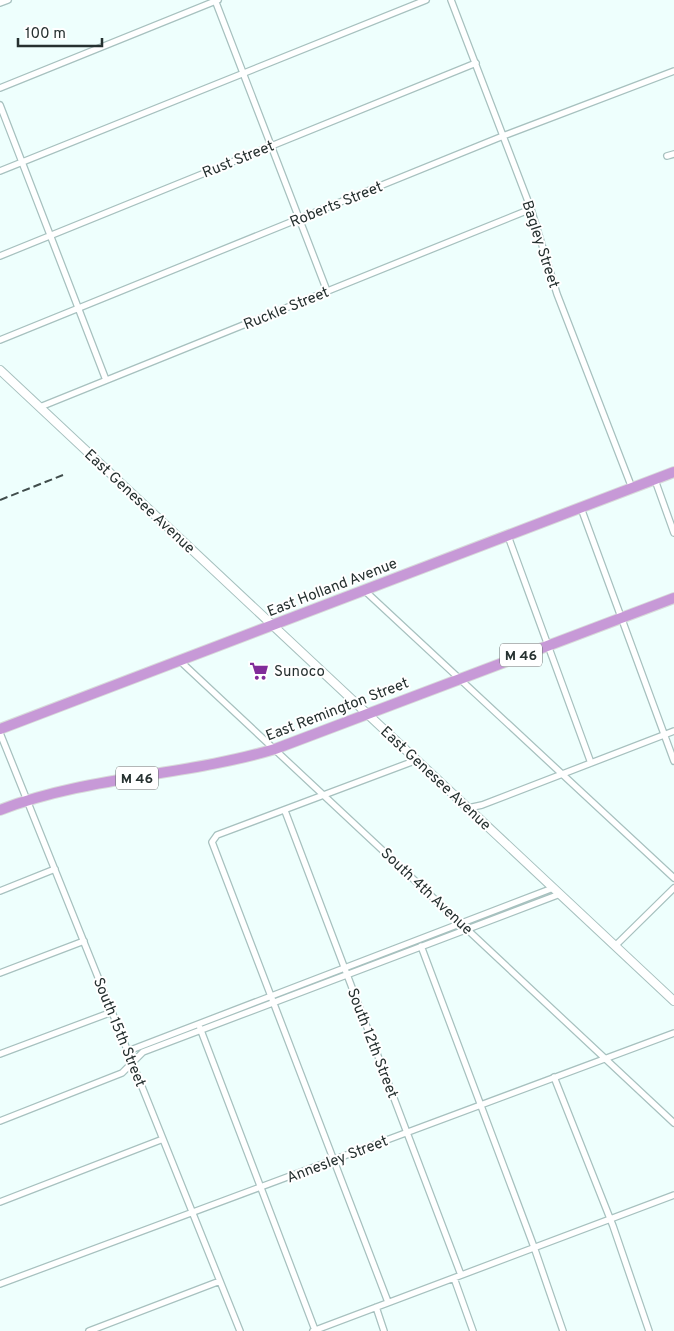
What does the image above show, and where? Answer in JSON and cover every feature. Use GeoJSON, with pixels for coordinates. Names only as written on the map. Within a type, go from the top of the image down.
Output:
{"type":"FeatureCollection","features":[{"type":"Feature","properties":{"kind":"highway","name":"East Holland Avenue"},"geometry":{"type":"LineString","coordinates":[[0,729],[674,472]]}},
{"type":"Feature","properties":{"kind":"highway","name":"East Remington Street"},"geometry":{"type":"LineString","coordinates":[[0,810],[27,800],[79,787],[223,764],[275,749],[674,598]]}},
{"type":"Feature","properties":{"kind":"main road","name":"East Genesee Avenue"},"geometry":{"type":"LineString","coordinates":[[0,370],[674,1001]]}},
{"type":"Feature","properties":{"kind":"street"},"geometry":{"type":"LineString","coordinates":[[0,3],[8,0]]}},
{"type":"Feature","properties":{"kind":"street"},"geometry":{"type":"LineString","coordinates":[[0,88],[216,0],[326,291]]}},
{"type":"Feature","properties":{"kind":"street"},"geometry":{"type":"LineString","coordinates":[[0,171],[426,0]]}},
{"type":"Feature","properties":{"kind":"street","name":"Bagley Street"},"geometry":{"type":"LineString","coordinates":[[451,0],[531,209],[557,294],[632,488]]}},
{"type":"Feature","properties":{"kind":"street","name":"Rust Street"},"geometry":{"type":"LineString","coordinates":[[0,256],[476,63]]}},
{"type":"Feature","properties":{"kind":"street","name":"Roberts Street"},"geometry":{"type":"LineString","coordinates":[[0,340],[503,136],[674,71]]}},
{"type":"Feature","properties":{"kind":"street"},"geometry":{"type":"LineString","coordinates":[[0,105],[106,380]]}},
{"type":"Feature","properties":{"kind":"street"},"geometry":{"type":"LineString","coordinates":[[668,156],[674,154]]}},
{"type":"Feature","properties":{"kind":"street","name":"Ruckle Street"},"geometry":{"type":"LineString","coordinates":[[40,407],[531,209]]}},
{"type":"Feature","properties":{"kind":"street"},"geometry":{"type":"LineString","coordinates":[[655,480],[674,532]]}},
{"type":"Feature","properties":{"kind":"street"},"geometry":{"type":"LineString","coordinates":[[581,508],[674,761]]}},
{"type":"Feature","properties":{"kind":"street"},"geometry":{"type":"LineString","coordinates":[[508,536],[591,763]]}},
{"type":"Feature","properties":{"kind":"street"},"geometry":{"type":"LineString","coordinates":[[364,590],[674,878]]}},
{"type":"Feature","properties":{"kind":"street","name":"South 4th Avenue"},"geometry":{"type":"LineString","coordinates":[[179,660],[674,1123]]}},
{"type":"Feature","properties":{"kind":"street"},"geometry":{"type":"LineString","coordinates":[[468,808],[482,806],[674,731]]}},
{"type":"Feature","properties":{"kind":"street","name":"South 15th Street"},"geometry":{"type":"LineString","coordinates":[[0,733],[240,1331]]}},
{"type":"Feature","properties":{"kind":"street"},"geometry":{"type":"LineString","coordinates":[[388,1302],[213,839],[217,835],[417,760]]}},
{"type":"Feature","properties":{"kind":"street","name":"South 12th Street"},"geometry":{"type":"LineString","coordinates":[[285,810],[461,1275]]}},
{"type":"Feature","properties":{"kind":"street"},"geometry":{"type":"LineString","coordinates":[[0,891],[55,870]]}},
{"type":"Feature","properties":{"kind":"street"},"geometry":{"type":"LineString","coordinates":[[0,1121],[122,1074],[143,1052],[345,969],[553,888]]}},
{"type":"Feature","properties":{"kind":"street"},"geometry":{"type":"LineString","coordinates":[[615,946],[674,888]]}},
{"type":"Feature","properties":{"kind":"street"},"geometry":{"type":"LineString","coordinates":[[273,1000],[348,976],[560,894]]}},
{"type":"Feature","properties":{"kind":"street"},"geometry":{"type":"LineString","coordinates":[[0,973],[84,941]]}},
{"type":"Feature","properties":{"kind":"street"},"geometry":{"type":"LineString","coordinates":[[419,941],[534,1247],[563,1331]]}},
{"type":"Feature","properties":{"kind":"street"},"geometry":{"type":"LineString","coordinates":[[0,1054],[112,1012]]}},
{"type":"Feature","properties":{"kind":"street"},"geometry":{"type":"LineString","coordinates":[[128,1051],[200,1028]]}},
{"type":"Feature","properties":{"kind":"street"},"geometry":{"type":"LineString","coordinates":[[200,1028],[314,1331],[674,1195]]}},
{"type":"Feature","properties":{"kind":"street","name":"Annesley Street"},"geometry":{"type":"LineString","coordinates":[[0,1284],[674,1033]]}},
{"type":"Feature","properties":{"kind":"street"},"geometry":{"type":"LineString","coordinates":[[554,1077],[609,1219],[648,1331]]}},
{"type":"Feature","properties":{"kind":"street"},"geometry":{"type":"LineString","coordinates":[[0,1202],[163,1139]]}},
{"type":"Feature","properties":{"kind":"street"},"geometry":{"type":"LineString","coordinates":[[454,1278],[473,1331]]}},
{"type":"Feature","properties":{"kind":"street"},"geometry":{"type":"LineString","coordinates":[[89,1331],[220,1282]]}},
{"type":"Feature","properties":{"kind":"street"},"geometry":{"type":"LineString","coordinates":[[376,1307],[384,1331]]}},
{"type":"Feature","properties":{"kind":"railway"},"geometry":{"type":"LineString","coordinates":[[0,500],[63,475]]}},
{"type":"Feature","properties":{"kind":"place","name":"Sunoco"},"geometry":{"type":"Point","coordinates":[259,671]}}]}
